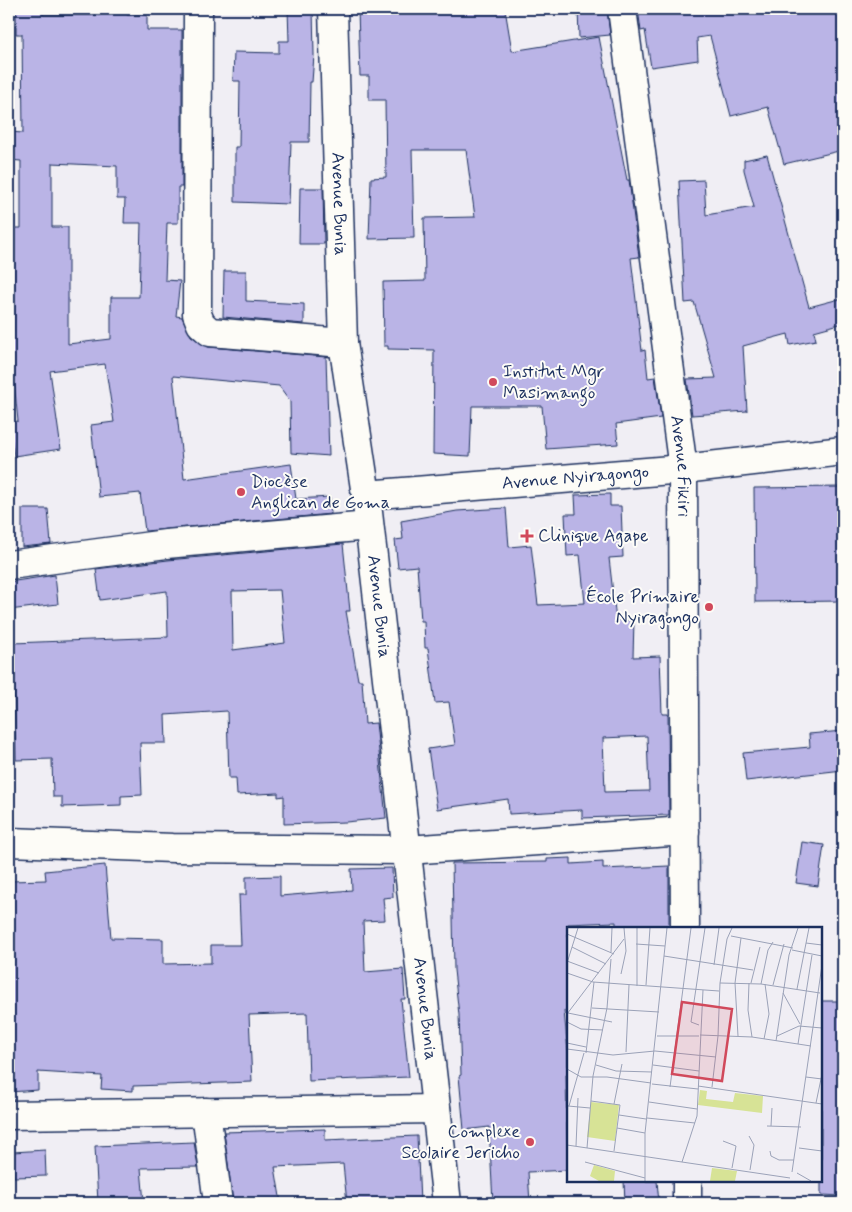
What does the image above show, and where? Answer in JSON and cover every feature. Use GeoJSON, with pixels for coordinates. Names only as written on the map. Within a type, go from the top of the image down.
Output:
{"type":"FeatureCollection","features":[{"type":"Feature","properties":{"kind":"street"},"geometry":{"type":"LineString","coordinates":[[198,9],[197,314],[201,324],[210,332],[343,343]]}},
{"type":"Feature","properties":{"kind":"street","name":"Avenue Bunia"},"geometry":{"type":"LineString","coordinates":[[333,9],[343,343],[366,495],[447,1203]]}},
{"type":"Feature","properties":{"kind":"street","name":"Avenue Fikiri"},"geometry":{"type":"LineString","coordinates":[[622,9],[683,469],[685,927]]}},
{"type":"Feature","properties":{"kind":"street","name":"Avenue Nyiragongo"},"geometry":{"type":"LineString","coordinates":[[366,495],[683,469],[843,451]]}},
{"type":"Feature","properties":{"kind":"street"},"geometry":{"type":"LineString","coordinates":[[9,565],[166,544],[369,526]]}},
{"type":"Feature","properties":{"kind":"street"},"geometry":{"type":"LineString","coordinates":[[9,842],[173,848],[407,850],[684,831]]}},
{"type":"Feature","properties":{"kind":"street"},"geometry":{"type":"LineString","coordinates":[[9,1115],[436,1109]]}},
{"type":"Feature","properties":{"kind":"street"},"geometry":{"type":"LineString","coordinates":[[206,1112],[218,1203]]}},
{"type":"Feature","properties":{"kind":"street"},"geometry":{"type":"LineString","coordinates":[[687,1182],[687,1203]]}},
{"type":"Feature","properties":{"kind":"building"},"geometry":{"type":"Polygon","coordinates":[[[16,9],[43,9],[43,15],[100,15],[100,9],[127,9],[127,15],[147,15],[147,30],[182,30],[182,187],[178,187],[178,223],[167,223],[165,280],[180,281],[176,316],[182,317],[191,336],[208,347],[326,357],[329,456],[291,453],[290,401],[279,386],[173,376],[184,479],[291,464],[296,499],[330,497],[331,514],[145,531],[140,493],[99,497],[91,425],[114,422],[105,364],[50,371],[61,449],[14,456],[9,423],[18,421],[13,372],[9,372],[9,333],[13,333],[13,259],[9,259],[9,228],[21,228],[21,161],[9,160],[9,132],[23,133],[22,34],[16,34],[16,9]],[[52,163],[52,227],[68,227],[68,344],[111,339],[111,297],[139,297],[141,223],[124,223],[125,199],[117,199],[117,166],[52,163]]]}},
{"type":"Feature","properties":{"kind":"building"},"geometry":{"type":"Polygon","coordinates":[[[288,9],[313,9],[314,55],[312,82],[310,82],[309,142],[291,142],[289,204],[235,202],[235,147],[239,147],[240,81],[233,81],[234,52],[279,53],[279,41],[289,41],[288,9]]]}},
{"type":"Feature","properties":{"kind":"building"},"geometry":{"type":"Polygon","coordinates":[[[358,9],[505,9],[512,51],[599,37],[627,180],[629,180],[639,257],[631,258],[642,351],[645,350],[648,378],[655,377],[661,418],[616,424],[618,444],[546,449],[542,406],[472,406],[470,456],[433,454],[434,350],[388,349],[388,346],[384,346],[383,282],[425,281],[424,218],[475,217],[466,150],[412,150],[414,238],[369,239],[371,178],[386,177],[385,100],[369,100],[369,76],[360,76],[358,9]]]}},
{"type":"Feature","properties":{"kind":"building"},"geometry":{"type":"Polygon","coordinates":[[[578,9],[607,9],[610,35],[579,38],[578,9]]]}},
{"type":"Feature","properties":{"kind":"building"},"geometry":{"type":"Polygon","coordinates":[[[638,9],[843,9],[843,150],[784,164],[768,107],[731,116],[710,36],[697,38],[698,60],[651,67],[645,30],[641,31],[638,9]]]}},
{"type":"Feature","properties":{"kind":"building"},"geometry":{"type":"Polygon","coordinates":[[[767,155],[809,307],[843,298],[843,323],[814,331],[816,340],[790,345],[788,334],[743,346],[747,411],[692,415],[687,379],[716,378],[694,302],[685,303],[679,181],[704,180],[706,215],[754,207],[744,170],[744,160],[767,155]]]}},
{"type":"Feature","properties":{"kind":"building"},"geometry":{"type":"Polygon","coordinates":[[[300,188],[323,188],[324,244],[299,244],[300,188]]]}},
{"type":"Feature","properties":{"kind":"building"},"geometry":{"type":"Polygon","coordinates":[[[224,271],[246,271],[246,301],[304,304],[304,324],[223,317],[224,271]]]}},
{"type":"Feature","properties":{"kind":"building"},"geometry":{"type":"Polygon","coordinates":[[[843,487],[843,601],[755,602],[754,488],[843,487]]]}},
{"type":"Feature","properties":{"kind":"building"},"geometry":{"type":"Polygon","coordinates":[[[610,494],[610,506],[621,506],[623,557],[609,558],[616,620],[634,620],[633,657],[660,656],[662,714],[668,714],[669,815],[582,818],[582,810],[509,814],[508,799],[437,809],[428,749],[455,745],[449,702],[435,703],[428,648],[425,648],[424,621],[421,621],[417,566],[398,568],[395,540],[403,539],[401,521],[457,511],[506,508],[509,547],[531,545],[538,605],[585,603],[580,555],[567,556],[565,514],[576,514],[575,495],[610,494]],[[647,736],[603,738],[605,792],[649,791],[647,736]]]}},
{"type":"Feature","properties":{"kind":"building"},"geometry":{"type":"Polygon","coordinates":[[[22,509],[48,509],[51,544],[22,547],[22,509]]]}},
{"type":"Feature","properties":{"kind":"building"},"geometry":{"type":"Polygon","coordinates":[[[343,544],[350,611],[346,611],[358,680],[362,680],[365,724],[376,723],[386,818],[346,822],[284,824],[284,796],[278,797],[278,793],[237,795],[236,778],[229,778],[227,711],[165,715],[166,743],[140,743],[142,795],[121,796],[121,805],[62,807],[62,797],[53,797],[52,759],[16,760],[13,643],[168,637],[167,591],[100,600],[96,569],[168,560],[343,544]],[[280,590],[232,591],[233,650],[285,643],[280,590]]]}},
{"type":"Feature","properties":{"kind":"building"},"geometry":{"type":"Polygon","coordinates":[[[55,575],[58,604],[9,610],[9,582],[55,575]]]}},
{"type":"Feature","properties":{"kind":"building"},"geometry":{"type":"Polygon","coordinates":[[[843,731],[843,770],[746,781],[743,753],[810,747],[809,734],[843,731]]]}},
{"type":"Feature","properties":{"kind":"building"},"geometry":{"type":"Polygon","coordinates":[[[802,842],[824,845],[818,886],[796,883],[802,842]]]}},
{"type":"Feature","properties":{"kind":"building"},"geometry":{"type":"Polygon","coordinates":[[[571,858],[571,864],[603,862],[603,869],[669,866],[669,927],[616,927],[616,922],[568,924],[567,1011],[564,1011],[567,1042],[567,1170],[528,1172],[530,1203],[493,1203],[489,1127],[464,1130],[459,1076],[461,1075],[459,1015],[454,970],[452,863],[547,862],[547,859],[571,858]]]}},
{"type":"Feature","properties":{"kind":"building"},"geometry":{"type":"Polygon","coordinates":[[[105,865],[111,938],[163,939],[163,964],[211,963],[211,945],[241,945],[239,895],[246,895],[246,877],[280,876],[280,896],[352,890],[351,869],[392,868],[393,897],[383,898],[385,920],[363,921],[365,972],[403,969],[405,999],[401,999],[409,1077],[309,1081],[307,1013],[249,1015],[252,1082],[133,1086],[133,1091],[101,1089],[102,1076],[38,1072],[38,1090],[9,1092],[9,918],[12,918],[10,881],[46,880],[45,871],[105,865]]]}},
{"type":"Feature","properties":{"kind":"building"},"geometry":{"type":"Polygon","coordinates":[[[822,1001],[843,1001],[843,1196],[821,1195],[822,1001]]]}},
{"type":"Feature","properties":{"kind":"building"},"geometry":{"type":"Polygon","coordinates":[[[325,1129],[325,1140],[417,1136],[420,1203],[347,1203],[343,1164],[275,1167],[281,1203],[233,1203],[224,1132],[325,1129]]]}},
{"type":"Feature","properties":{"kind":"building"},"geometry":{"type":"Polygon","coordinates":[[[194,1142],[198,1167],[141,1168],[144,1203],[98,1203],[95,1146],[194,1142]]]}},
{"type":"Feature","properties":{"kind":"building"},"geometry":{"type":"Polygon","coordinates":[[[45,1150],[46,1176],[14,1177],[13,1152],[45,1150]]]}},
{"type":"Feature","properties":{"kind":"building"},"geometry":{"type":"Polygon","coordinates":[[[624,1182],[657,1182],[659,1203],[625,1203],[624,1182]]]}},
{"type":"Feature","properties":{"kind":"place","name":"Institut Mgr Masimango"},"geometry":{"type":"Point","coordinates":[493,382]}},
{"type":"Feature","properties":{"kind":"place","name":"Diocèse Anglican de Goma"},"geometry":{"type":"Point","coordinates":[241,492]}},
{"type":"Feature","properties":{"kind":"place","name":"Clinique Agape"},"geometry":{"type":"Point","coordinates":[527,536]}},
{"type":"Feature","properties":{"kind":"place","name":"École Primaire Nyiragongo"},"geometry":{"type":"Point","coordinates":[709,607]}},
{"type":"Feature","properties":{"kind":"place","name":"Complexe Scolaire Jericho"},"geometry":{"type":"Point","coordinates":[530,1142]}}]}
